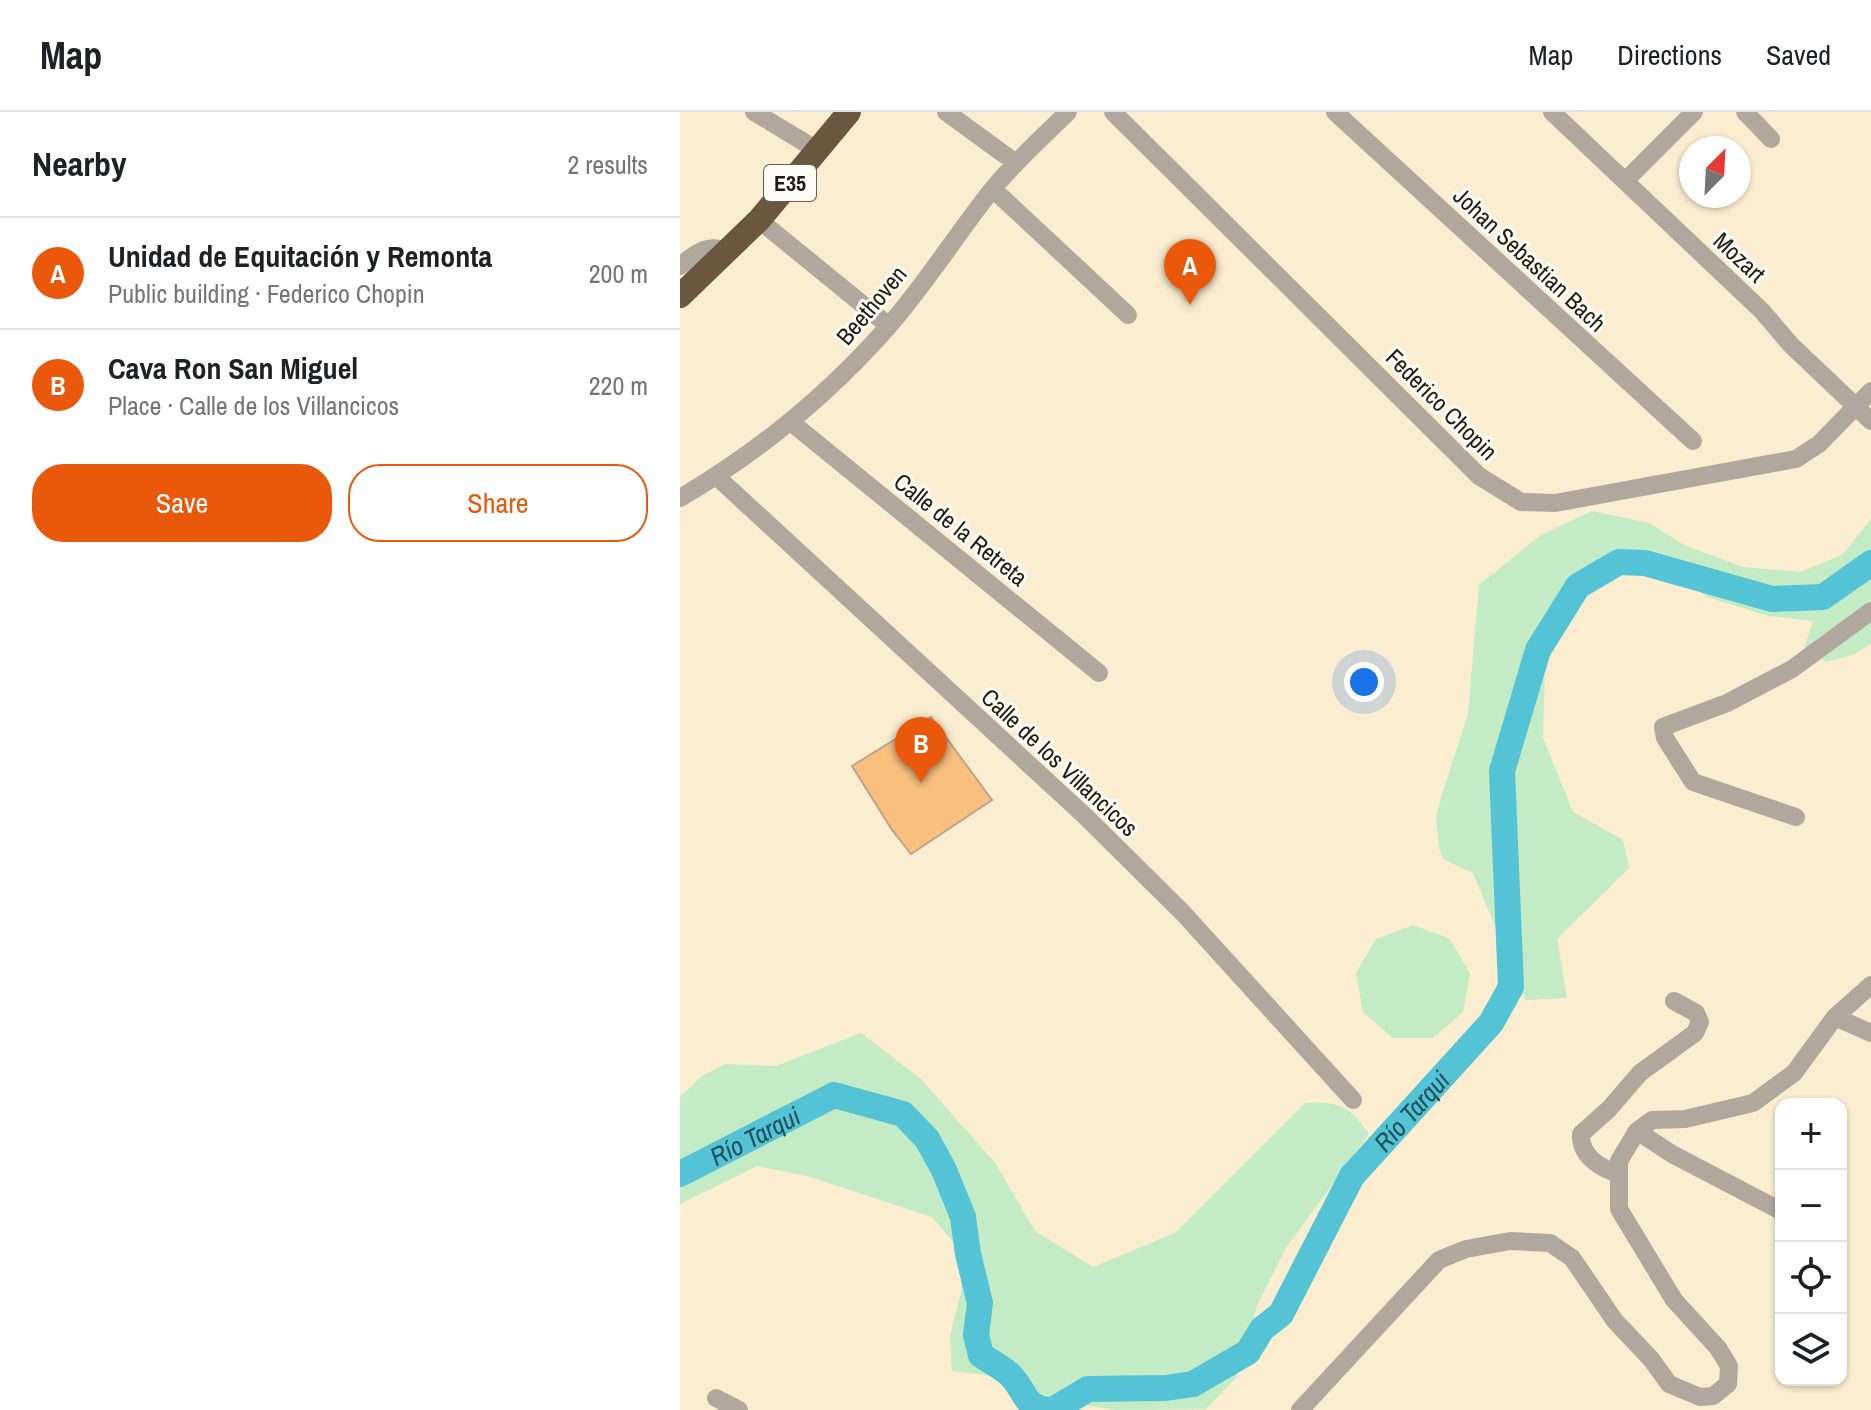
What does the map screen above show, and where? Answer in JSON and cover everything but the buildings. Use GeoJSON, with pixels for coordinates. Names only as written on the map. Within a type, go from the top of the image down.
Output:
{"type":"FeatureCollection","features":[{"type":"Feature","properties":{"kind":"highway","name":"E35"},"geometry":{"type":"LineString","coordinates":[[680,296],[759,220],[849,112]]}},
{"type":"Feature","properties":{"kind":"street"},"geometry":{"type":"LineString","coordinates":[[754,112],[817,150]]}},
{"type":"Feature","properties":{"kind":"street"},"geometry":{"type":"LineString","coordinates":[[946,112],[1016,163]]}},
{"type":"Feature","properties":{"kind":"street","name":"Beethoven"},"geometry":{"type":"LineString","coordinates":[[680,498],[792,423],[889,326],[993,189],[1068,112]]}},
{"type":"Feature","properties":{"kind":"street","name":"Federico Chopin"},"geometry":{"type":"LineString","coordinates":[[1113,112],[1479,476],[1521,502],[1555,503],[1796,459],[1819,444],[1871,391]]}},
{"type":"Feature","properties":{"kind":"street","name":"Johan Sebastian Bach"},"geometry":{"type":"LineString","coordinates":[[1335,112],[1693,441]]}},
{"type":"Feature","properties":{"kind":"street","name":"Mozart"},"geometry":{"type":"LineString","coordinates":[[1552,112],[1762,311],[1791,345],[1871,421]]}},
{"type":"Feature","properties":{"kind":"street"},"geometry":{"type":"LineString","coordinates":[[1625,181],[1694,112]]}},
{"type":"Feature","properties":{"kind":"street"},"geometry":{"type":"LineString","coordinates":[[1745,112],[1771,139]]}},
{"type":"Feature","properties":{"kind":"street"},"geometry":{"type":"LineString","coordinates":[[993,189],[1128,315]]}},
{"type":"Feature","properties":{"kind":"street"},"geometry":{"type":"LineString","coordinates":[[759,220],[889,326]]}},
{"type":"Feature","properties":{"kind":"street"},"geometry":{"type":"LineString","coordinates":[[680,262],[709,248],[717,247],[727,252]]}},
{"type":"Feature","properties":{"kind":"street","name":"Calle de la Retreta"},"geometry":{"type":"LineString","coordinates":[[792,423],[1099,673]]}},
{"type":"Feature","properties":{"kind":"street","name":"Calle de los Villancicos"},"geometry":{"type":"LineString","coordinates":[[716,476],[1096,827],[1183,913],[1353,1100]]}},
{"type":"Feature","properties":{"kind":"street"},"geometry":{"type":"LineString","coordinates":[[1796,817],[1693,782],[1683,771],[1665,738],[1663,727],[1727,703],[1792,669],[1871,611]]}},
{"type":"Feature","properties":{"kind":"street"},"geometry":{"type":"LineString","coordinates":[[1300,1410],[1439,1260],[1466,1249],[1510,1241],[1550,1243],[1572,1258],[1615,1321],[1651,1359],[1669,1384],[1700,1397],[1713,1396],[1728,1384],[1729,1366],[1718,1348],[1674,1300],[1619,1209],[1619,1161],[1637,1131],[1652,1120],[1685,1119],[1753,1103],[1794,1073],[1835,1017],[1871,985]]}},
{"type":"Feature","properties":{"kind":"street"},"geometry":{"type":"LineString","coordinates":[[1619,1174],[1604,1169],[1588,1156],[1581,1143],[1581,1134],[1609,1109],[1640,1073],[1695,1033],[1700,1022],[1696,1013],[1674,1001]]}},
{"type":"Feature","properties":{"kind":"street"},"geometry":{"type":"LineString","coordinates":[[1835,1017],[1871,1033]]}},
{"type":"Feature","properties":{"kind":"street"},"geometry":{"type":"LineString","coordinates":[[1637,1131],[1672,1154],[1775,1208]]}},
{"type":"Feature","properties":{"kind":"street"},"geometry":{"type":"LineString","coordinates":[[716,1398],[739,1410]]}},
{"type":"Feature","properties":{"kind":"green space"},"geometry":{"type":"Polygon","coordinates":[[[1592,511],[1649,523],[1686,546],[1743,567],[1800,572],[1842,555],[1871,519],[1871,643],[1855,654],[1826,662],[1805,646],[1813,621],[1769,616],[1710,598],[1649,559],[1597,560],[1566,590],[1540,638],[1545,668],[1543,738],[1573,812],[1623,840],[1629,868],[1557,939],[1567,998],[1526,1000],[1473,873],[1443,859],[1436,817],[1468,714],[1479,585],[1541,535],[1592,511]]]}},
{"type":"Feature","properties":{"kind":"green space"},"geometry":{"type":"Polygon","coordinates":[[[1413,925],[1450,939],[1470,974],[1463,1012],[1433,1038],[1393,1038],[1363,1012],[1356,973],[1376,939],[1413,925]]]}},
{"type":"Feature","properties":{"kind":"green space"},"geometry":{"type":"Polygon","coordinates":[[[861,1033],[921,1079],[995,1163],[1035,1231],[1093,1267],[1175,1233],[1305,1103],[1328,1103],[1343,1107],[1369,1134],[1286,1248],[1257,1305],[1236,1378],[1206,1409],[1116,1410],[1058,1400],[993,1376],[952,1371],[950,1336],[961,1293],[963,1254],[932,1217],[807,1176],[757,1166],[680,1204],[680,1097],[702,1076],[726,1064],[776,1066],[861,1033]]]}},
{"type":"Feature","properties":{"kind":"waterway","name":"Río Tarqui"},"geometry":{"type":"LineString","coordinates":[[1053,1410],[1088,1389],[1166,1388],[1193,1384],[1248,1352],[1262,1329],[1281,1314],[1352,1176],[1491,1023],[1511,987],[1502,771],[1538,650],[1578,586],[1619,562],[1645,563],[1772,599],[1823,597],[1871,563]]}},
{"type":"Feature","properties":{"kind":"waterway","name":"Río Tarqui"},"geometry":{"type":"LineString","coordinates":[[680,1174],[834,1095],[903,1114],[927,1139],[944,1170],[963,1217],[980,1303],[976,1335],[981,1355],[1009,1374],[1035,1406],[1052,1410]]}},
{"type":"Feature","properties":{"kind":"place","name":"Unidad de Equitación y Remonta"},"geometry":{"type":"Point","coordinates":[1190,305]}},
{"type":"Feature","properties":{"kind":"place","name":"Cava Ron San Miguel"},"geometry":{"type":"Point","coordinates":[921,783]}}]}
